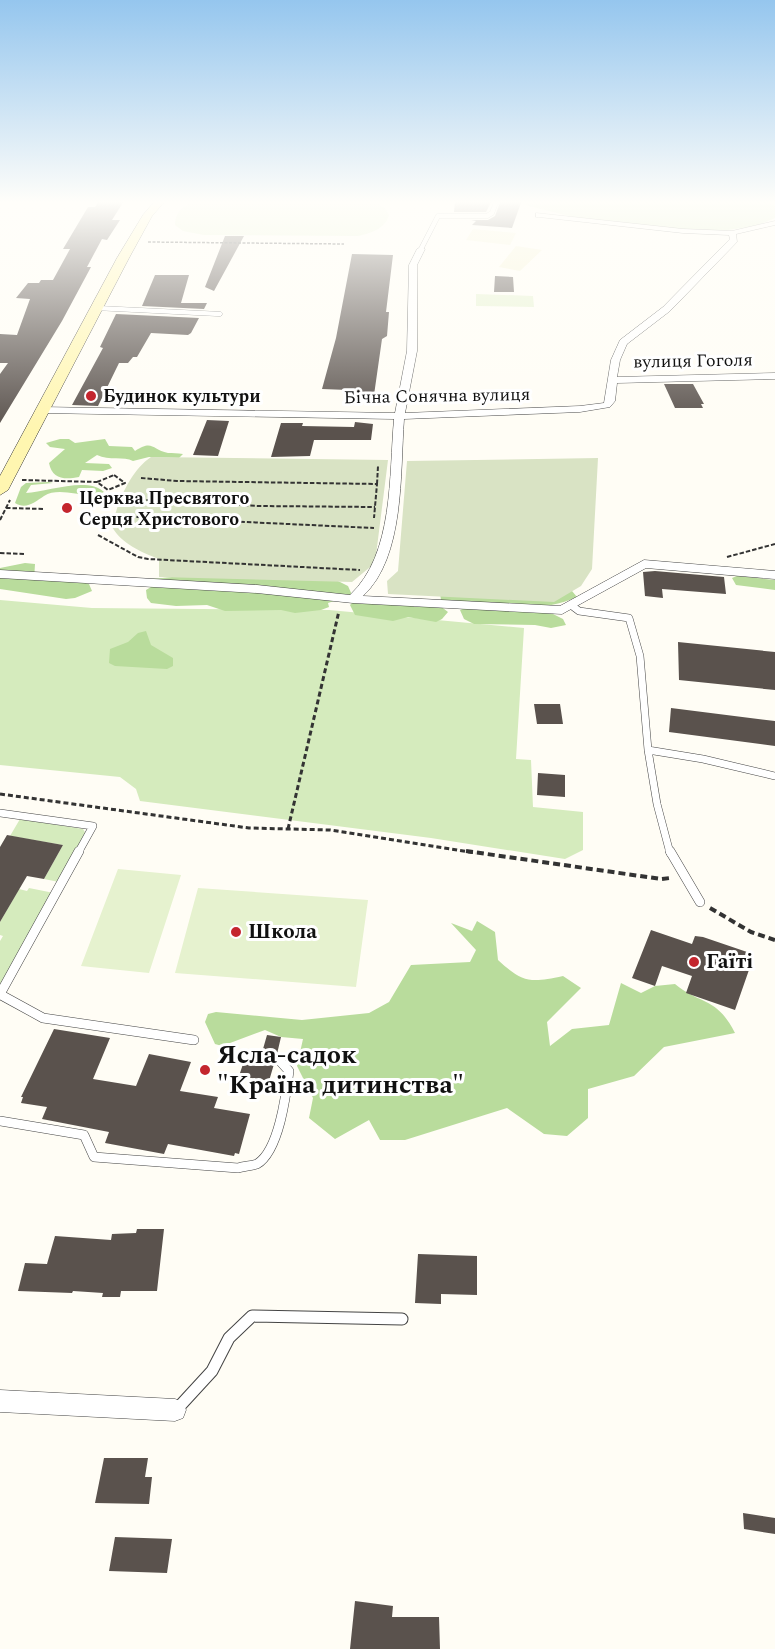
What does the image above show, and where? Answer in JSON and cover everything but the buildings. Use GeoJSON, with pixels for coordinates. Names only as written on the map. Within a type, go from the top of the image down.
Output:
{"type":"FeatureCollection","features":[{"type":"Feature","properties":{"kind":"street"},"geometry":{"type":"LineString","coordinates":[[1,485],[113,277]]}},
{"type":"Feature","properties":{"kind":"street"},"geometry":{"type":"LineString","coordinates":[[348,598],[367,586],[386,548],[399,416],[412,351],[413,277]]}},
{"type":"Feature","properties":{"kind":"street","name":"Бічна Сонячна вулиця"},"geometry":{"type":"LineString","coordinates":[[41,410],[399,416],[580,409],[607,405],[610,401],[612,381],[621,345],[631,334],[655,319],[699,277]]}},
{"type":"Feature","properties":{"kind":"street","name":"вулиця Гоголя"},"geometry":{"type":"LineString","coordinates":[[612,381],[668,377],[775,376]]}},
{"type":"Feature","properties":{"kind":"street"},"geometry":{"type":"LineString","coordinates":[[0,574],[562,610],[644,564],[775,574]]}},
{"type":"Feature","properties":{"kind":"street"},"geometry":{"type":"LineString","coordinates":[[0,1401],[175,1410]]}},
{"type":"Feature","properties":{"kind":"lane"},"geometry":{"type":"LineString","coordinates":[[96,308],[220,314]]}},
{"type":"Feature","properties":{"kind":"lane"},"geometry":{"type":"LineString","coordinates":[[571,604],[579,611],[628,618],[640,656],[648,750],[657,804],[670,852],[700,902]]}},
{"type":"Feature","properties":{"kind":"lane"},"geometry":{"type":"LineString","coordinates":[[648,750],[703,759],[775,776]]}},
{"type":"Feature","properties":{"kind":"lane"},"geometry":{"type":"LineString","coordinates":[[0,813],[93,826],[1,994],[43,1018],[194,1040]]}},
{"type":"Feature","properties":{"kind":"lane"},"geometry":{"type":"LineString","coordinates":[[0,1121],[84,1135],[94,1157],[238,1168],[257,1164],[270,1150],[287,1091],[289,1071],[279,1060]]}},
{"type":"Feature","properties":{"kind":"lane"},"geometry":{"type":"LineString","coordinates":[[175,1410],[212,1371],[229,1338],[252,1317],[402,1319]]}},
{"type":"Feature","properties":{"kind":"path"},"geometry":{"type":"LineString","coordinates":[[117,516],[374,528],[378,466]]}},
{"type":"Feature","properties":{"kind":"path"},"geometry":{"type":"LineString","coordinates":[[19,480],[97,482],[114,475],[125,483],[108,490],[97,482]]}},
{"type":"Feature","properties":{"kind":"path"},"geometry":{"type":"LineString","coordinates":[[141,478],[177,481],[377,484]]}},
{"type":"Feature","properties":{"kind":"path"},"geometry":{"type":"LineString","coordinates":[[127,499],[259,506],[375,507]]}},
{"type":"Feature","properties":{"kind":"path"},"geometry":{"type":"LineString","coordinates":[[6,508],[45,508]]}},
{"type":"Feature","properties":{"kind":"path"},"geometry":{"type":"LineString","coordinates":[[98,534],[138,557],[148,559],[363,570]]}},
{"type":"Feature","properties":{"kind":"path"},"geometry":{"type":"LineString","coordinates":[[722,558],[775,544]]}},
{"type":"Feature","properties":{"kind":"path"},"geometry":{"type":"LineString","coordinates":[[0,553],[24,554]]}},
{"type":"Feature","properties":{"kind":"path"},"geometry":{"type":"LineString","coordinates":[[288,830],[348,598]]}},
{"type":"Feature","properties":{"kind":"path"},"geometry":{"type":"LineString","coordinates":[[0,794],[249,828],[330,831],[579,869],[661,879],[685,876]]}},
{"type":"Feature","properties":{"kind":"path"},"geometry":{"type":"LineString","coordinates":[[700,902],[751,932],[775,940]]}},
{"type":"Feature","properties":{"kind":"green space"},"geometry":{"type":"Polygon","coordinates":[[[476,294],[533,296],[534,307],[476,306],[476,294]]]}},
{"type":"Feature","properties":{"kind":"green space"},"geometry":{"type":"Polygon","coordinates":[[[69,439],[75,443],[105,439],[109,446],[132,447],[135,451],[152,446],[163,452],[183,454],[179,458],[149,457],[133,461],[97,455],[85,463],[109,464],[112,468],[103,471],[82,470],[79,477],[64,478],[53,472],[49,463],[65,449],[50,447],[46,443],[69,439]]]}},
{"type":"Feature","properties":{"kind":"green space"},"geometry":{"type":"Polygon","coordinates":[[[151,457],[388,460],[375,563],[352,582],[159,577],[159,559],[127,543],[112,527],[117,508],[131,479],[151,457]]]}},
{"type":"Feature","properties":{"kind":"green space"},"geometry":{"type":"Polygon","coordinates":[[[598,458],[592,569],[581,586],[554,602],[388,594],[387,581],[398,571],[407,461],[598,458]]]}},
{"type":"Feature","properties":{"kind":"green space"},"geometry":{"type":"Polygon","coordinates":[[[26,483],[53,483],[31,485],[26,493],[78,485],[97,487],[104,492],[90,495],[58,492],[27,505],[15,503],[21,487],[26,483]]]}},
{"type":"Feature","properties":{"kind":"green space"},"geometry":{"type":"Polygon","coordinates":[[[25,563],[35,564],[34,580],[79,581],[89,584],[92,591],[66,599],[0,589],[0,568],[25,563]]]}},
{"type":"Feature","properties":{"kind":"green space"},"geometry":{"type":"Polygon","coordinates":[[[182,576],[336,580],[348,586],[352,595],[328,603],[329,607],[321,610],[295,613],[281,610],[225,611],[207,605],[176,606],[151,603],[147,598],[146,590],[151,587],[152,579],[182,576]]]}},
{"type":"Feature","properties":{"kind":"green space"},"geometry":{"type":"Polygon","coordinates":[[[737,576],[775,580],[775,590],[736,585],[732,578],[737,576]]]}},
{"type":"Feature","properties":{"kind":"green space"},"geometry":{"type":"Polygon","coordinates":[[[572,591],[577,597],[535,608],[509,607],[491,602],[452,605],[441,600],[440,593],[572,591]]]}},
{"type":"Feature","properties":{"kind":"green space"},"geometry":{"type":"Polygon","coordinates":[[[0,600],[92,608],[329,610],[524,628],[516,759],[531,760],[533,807],[583,812],[583,850],[565,859],[431,838],[140,801],[136,789],[120,777],[0,765],[0,600]]]}},
{"type":"Feature","properties":{"kind":"green space"},"geometry":{"type":"Polygon","coordinates":[[[354,601],[407,602],[415,607],[435,602],[448,612],[436,622],[408,617],[393,621],[355,615],[350,605],[354,601]]]}},
{"type":"Feature","properties":{"kind":"green space"},"geometry":{"type":"Polygon","coordinates":[[[474,605],[551,613],[563,619],[566,625],[551,628],[535,625],[474,624],[464,619],[460,610],[474,605]]]}},
{"type":"Feature","properties":{"kind":"green space"},"geometry":{"type":"Polygon","coordinates":[[[146,631],[151,645],[173,658],[173,666],[167,669],[115,666],[109,663],[110,649],[146,631]]]}},
{"type":"Feature","properties":{"kind":"green space"},"geometry":{"type":"Polygon","coordinates":[[[20,819],[83,829],[86,834],[59,882],[44,879],[63,845],[10,836],[20,819]]]}},
{"type":"Feature","properties":{"kind":"green space"},"geometry":{"type":"Polygon","coordinates":[[[118,869],[181,875],[149,973],[81,966],[118,869]]]}},
{"type":"Feature","properties":{"kind":"green space"},"geometry":{"type":"Polygon","coordinates":[[[29,888],[54,893],[5,982],[0,984],[0,941],[3,936],[0,935],[0,922],[19,889],[27,891],[29,888]]]}},
{"type":"Feature","properties":{"kind":"green space"},"geometry":{"type":"Polygon","coordinates":[[[198,888],[368,900],[356,987],[175,973],[198,888]]]}},
{"type":"Feature","properties":{"kind":"green space"},"geometry":{"type":"Polygon","coordinates":[[[477,921],[495,932],[498,960],[514,973],[535,980],[563,976],[581,988],[547,1022],[550,1046],[572,1029],[609,1025],[621,983],[641,993],[655,986],[675,984],[715,1007],[735,1033],[664,1047],[634,1076],[588,1089],[588,1118],[567,1136],[544,1134],[507,1108],[405,1140],[380,1140],[369,1120],[335,1139],[309,1118],[313,1098],[297,1066],[303,1039],[281,1037],[265,1030],[222,1046],[215,1044],[205,1022],[208,1014],[216,1012],[302,1020],[369,1013],[389,1002],[411,965],[470,962],[476,950],[451,923],[472,931],[477,921]]]}},
{"type":"Feature","properties":{"kind":"place","name":"Будинок культури"},"geometry":{"type":"Point","coordinates":[91,396]}},
{"type":"Feature","properties":{"kind":"place","name":"Церква Пресвятого Серця Христового"},"geometry":{"type":"Point","coordinates":[67,508]}},
{"type":"Feature","properties":{"kind":"place","name":"Школа"},"geometry":{"type":"Point","coordinates":[236,932]}},
{"type":"Feature","properties":{"kind":"place","name":"Гаїті"},"geometry":{"type":"Point","coordinates":[694,962]}},
{"type":"Feature","properties":{"kind":"place","name":"Ясла-садок \"Країна дитинства\""},"geometry":{"type":"Point","coordinates":[205,1070]}}]}
